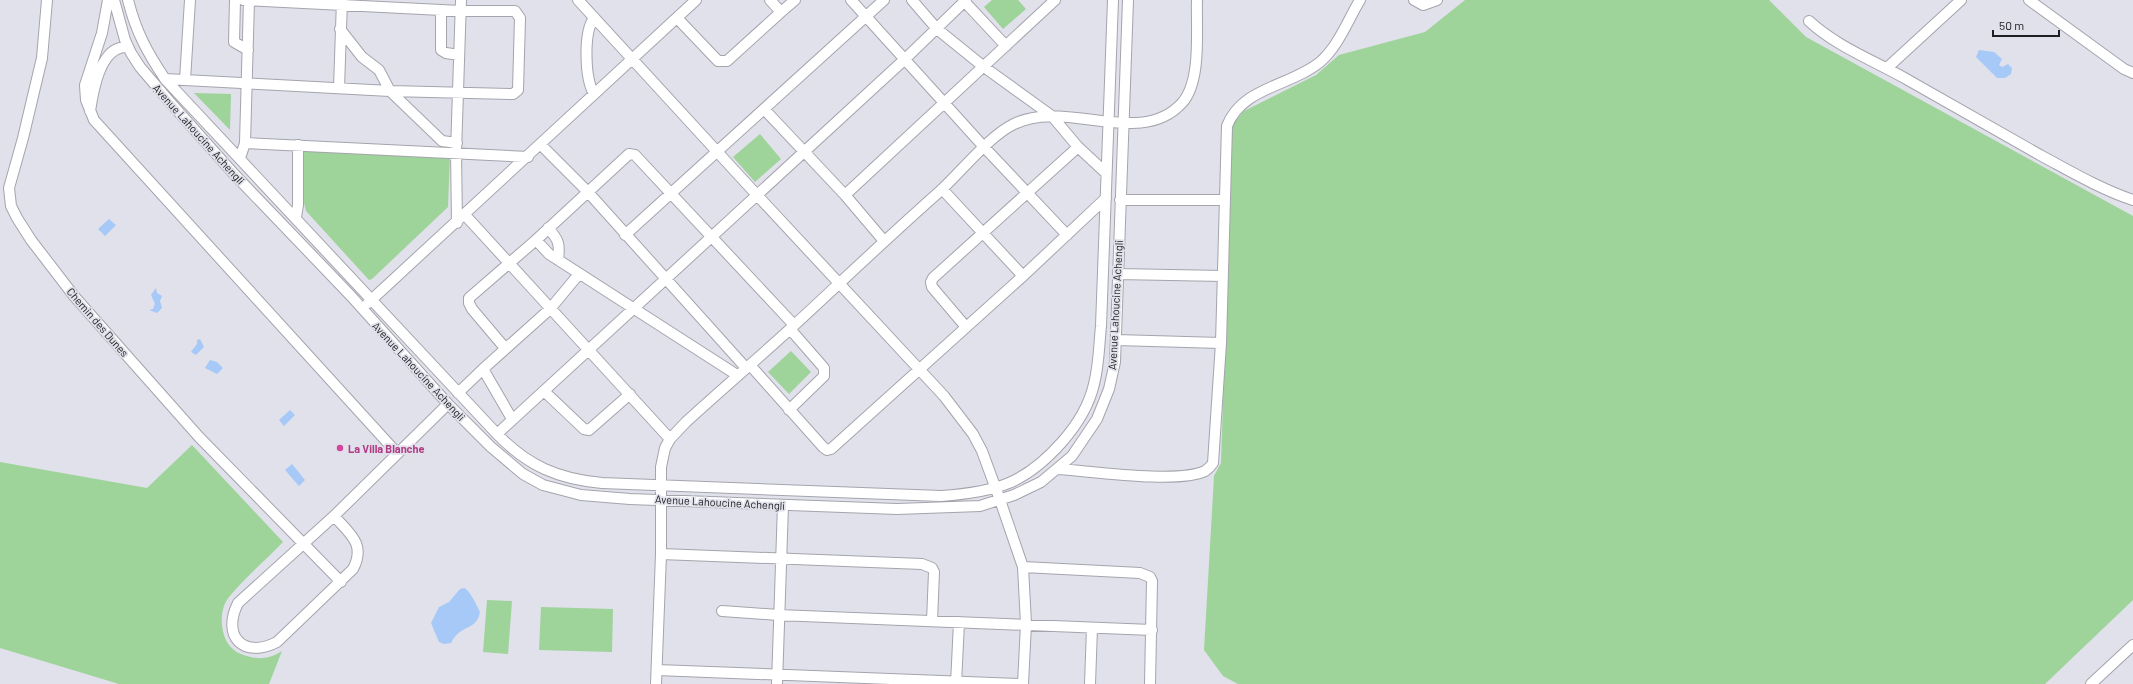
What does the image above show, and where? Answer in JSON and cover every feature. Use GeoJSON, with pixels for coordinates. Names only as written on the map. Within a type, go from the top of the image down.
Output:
{"type":"FeatureCollection","features":[{"type":"Feature","properties":{"kind":"street","name":"Chemin des Dunes"},"geometry":{"type":"LineString","coordinates":[[47,0],[42,58],[24,138],[9,188],[11,206],[27,234],[74,296],[199,437],[303,545],[341,582]]}},
{"type":"Feature","properties":{"kind":"street"},"geometry":{"type":"LineString","coordinates":[[108,0],[102,33],[85,85],[86,100],[99,127],[397,453]]}},
{"type":"Feature","properties":{"kind":"street","name":"Avenue Lahoucine Achengli"},"geometry":{"type":"LineString","coordinates":[[114,0],[128,47],[140,67],[234,174],[362,309],[448,404],[491,447],[523,474],[543,485],[581,495],[662,500],[897,509],[962,508],[980,506],[1000,500],[1041,482],[1072,456],[1097,419],[1109,390],[1115,362],[1122,122],[1128,0]]}},
{"type":"Feature","properties":{"kind":"street","name":"Avenue Lahoucine Achengli"},"geometry":{"type":"LineString","coordinates":[[128,0],[138,34],[144,48],[166,79],[511,449],[552,473],[578,480],[662,486],[941,496],[977,494],[1019,479],[1045,461],[1075,428],[1090,399],[1098,366],[1113,0]]}},
{"type":"Feature","properties":{"kind":"street"},"geometry":{"type":"LineString","coordinates":[[186,80],[190,0]]}},
{"type":"Feature","properties":{"kind":"street"},"geometry":{"type":"LineString","coordinates":[[235,0],[234,42],[248,50]]}},
{"type":"Feature","properties":{"kind":"street"},"geometry":{"type":"LineString","coordinates":[[166,79],[458,94],[516,93],[520,18],[515,11],[461,11],[342,2],[243,0]]}},
{"type":"Feature","properties":{"kind":"street"},"geometry":{"type":"LineString","coordinates":[[240,158],[245,143],[249,0]]}},
{"type":"Feature","properties":{"kind":"street"},"geometry":{"type":"LineString","coordinates":[[457,223],[456,148],[461,0]]}},
{"type":"Feature","properties":{"kind":"street"},"geometry":{"type":"LineString","coordinates":[[578,0],[944,396],[973,434],[996,488],[1023,567],[1026,624],[1021,684],[777,679],[657,670]]}},
{"type":"Feature","properties":{"kind":"street"},"geometry":{"type":"LineString","coordinates":[[362,309],[457,223],[696,0]]}},
{"type":"Feature","properties":{"kind":"street"},"geometry":{"type":"LineString","coordinates":[[770,0],[781,12]]}},
{"type":"Feature","properties":{"kind":"street"},"geometry":{"type":"LineString","coordinates":[[677,18],[718,61],[723,62],[795,0]]}},
{"type":"Feature","properties":{"kind":"street"},"geometry":{"type":"LineString","coordinates":[[851,0],[904,60],[1067,235]]}},
{"type":"Feature","properties":{"kind":"street"},"geometry":{"type":"LineString","coordinates":[[625,235],[884,0]]}},
{"type":"Feature","properties":{"kind":"street"},"geometry":{"type":"LineString","coordinates":[[912,0],[937,29],[984,67],[1052,116],[1078,147],[1106,173]]}},
{"type":"Feature","properties":{"kind":"street"},"geometry":{"type":"LineString","coordinates":[[656,684],[661,554],[661,466],[665,448],[670,439],[737,374],[792,327],[839,282],[942,189],[984,147],[1013,124],[1027,119],[1052,116],[1107,120],[1133,124],[1158,120],[1174,110],[1186,97],[1192,83],[1196,64],[1197,0]]}},
{"type":"Feature","properties":{"kind":"street"},"geometry":{"type":"LineString","coordinates":[[1058,469],[1157,477],[1190,475],[1208,469],[1213,463],[1215,455],[1221,343],[1227,126],[1230,116],[1238,106],[1254,96],[1306,71],[1320,61],[1330,51],[1360,0]]}},
{"type":"Feature","properties":{"kind":"street"},"geometry":{"type":"LineString","coordinates":[[1414,0],[1423,5],[1437,0]]}},
{"type":"Feature","properties":{"kind":"street"},"geometry":{"type":"LineString","coordinates":[[1887,68],[1962,0]]}},
{"type":"Feature","properties":{"kind":"street"},"geometry":{"type":"LineString","coordinates":[[2029,0],[2124,69],[2133,73]]}},
{"type":"Feature","properties":{"kind":"street"},"geometry":{"type":"LineString","coordinates":[[497,434],[512,418],[589,350],[712,237],[756,194],[904,60],[964,1],[1006,46]]}},
{"type":"Feature","properties":{"kind":"street"},"geometry":{"type":"LineString","coordinates":[[339,88],[342,2]]}},
{"type":"Feature","properties":{"kind":"street"},"geometry":{"type":"LineString","coordinates":[[844,195],[945,104],[1050,2]]}},
{"type":"Feature","properties":{"kind":"street"},"geometry":{"type":"LineString","coordinates":[[441,10],[441,50],[446,53],[459,55]]}},
{"type":"Feature","properties":{"kind":"street"},"geometry":{"type":"LineString","coordinates":[[594,18],[588,31],[588,77],[594,94]]}},
{"type":"Feature","properties":{"kind":"street"},"geometry":{"type":"LineString","coordinates":[[1809,21],[1821,32],[1836,41],[2081,177],[2133,200]]}},
{"type":"Feature","properties":{"kind":"street"},"geometry":{"type":"LineString","coordinates":[[340,29],[362,57],[379,70],[390,91],[442,141],[456,148]]}},
{"type":"Feature","properties":{"kind":"street"},"geometry":{"type":"LineString","coordinates":[[90,111],[95,86],[106,59],[115,49],[128,47]]}},
{"type":"Feature","properties":{"kind":"street"},"geometry":{"type":"LineString","coordinates":[[764,109],[844,195],[884,241]]}},
{"type":"Feature","properties":{"kind":"street"},"geometry":{"type":"LineString","coordinates":[[245,143],[456,148],[528,157]]}},
{"type":"Feature","properties":{"kind":"street"},"geometry":{"type":"LineString","coordinates":[[296,217],[298,205],[298,145]]}},
{"type":"Feature","properties":{"kind":"street"},"geometry":{"type":"LineString","coordinates":[[541,145],[586,191],[665,280],[827,450],[831,449],[1023,276],[1106,198]]}},
{"type":"Feature","properties":{"kind":"street"},"geometry":{"type":"LineString","coordinates":[[966,326],[932,287],[931,282],[933,278],[1078,147]]}},
{"type":"Feature","properties":{"kind":"street"},"geometry":{"type":"LineString","coordinates":[[505,348],[469,304],[470,298],[536,240],[586,191],[626,155],[632,154],[712,237],[792,327],[824,368],[824,376],[790,410]]}},
{"type":"Feature","properties":{"kind":"street"},"geometry":{"type":"LineString","coordinates":[[942,189],[982,234],[1023,276]]}},
{"type":"Feature","properties":{"kind":"street"},"geometry":{"type":"LineString","coordinates":[[1120,200],[1225,200]]}},
{"type":"Feature","properties":{"kind":"street"},"geometry":{"type":"LineString","coordinates":[[465,215],[508,264],[630,394],[670,439]]}},
{"type":"Feature","properties":{"kind":"street"},"geometry":{"type":"LineString","coordinates":[[548,228],[557,238],[560,246],[558,260]]}},
{"type":"Feature","properties":{"kind":"street"},"geometry":{"type":"LineString","coordinates":[[536,240],[544,250],[558,260],[737,374]]}},
{"type":"Feature","properties":{"kind":"street"},"geometry":{"type":"LineString","coordinates":[[458,393],[505,348],[550,309],[579,274]]}},
{"type":"Feature","properties":{"kind":"street"},"geometry":{"type":"LineString","coordinates":[[1118,274],[1223,276]]}},
{"type":"Feature","properties":{"kind":"street"},"geometry":{"type":"LineString","coordinates":[[1116,340],[1221,343]]}},
{"type":"Feature","properties":{"kind":"street"},"geometry":{"type":"LineString","coordinates":[[484,369],[512,418]]}},
{"type":"Feature","properties":{"kind":"street"},"geometry":{"type":"LineString","coordinates":[[544,390],[584,429],[589,430],[630,394]]}},
{"type":"Feature","properties":{"kind":"street"},"geometry":{"type":"LineString","coordinates":[[334,516],[354,539],[358,548],[358,558],[353,569],[277,642],[265,648],[254,649],[242,645],[236,638],[232,629],[233,612],[238,603],[334,516],[448,404]]}},
{"type":"Feature","properties":{"kind":"street"},"geometry":{"type":"LineString","coordinates":[[777,679],[783,505]]}},
{"type":"Feature","properties":{"kind":"street"},"geometry":{"type":"LineString","coordinates":[[661,554],[928,565],[934,572],[932,621]]}},
{"type":"Feature","properties":{"kind":"street"},"geometry":{"type":"LineString","coordinates":[[1023,567],[1147,574],[1152,581],[1150,684]]}},
{"type":"Feature","properties":{"kind":"street"},"geometry":{"type":"LineString","coordinates":[[722,611],[778,616],[1026,624],[1152,630]]}},
{"type":"Feature","properties":{"kind":"street"},"geometry":{"type":"LineString","coordinates":[[956,683],[959,622]]}},
{"type":"Feature","properties":{"kind":"street"},"geometry":{"type":"LineString","coordinates":[[1090,684],[1092,628]]}},
{"type":"Feature","properties":{"kind":"street"},"geometry":{"type":"LineString","coordinates":[[2091,684],[2133,645]]}},
{"type":"Feature","properties":{"kind":"green space"},"geometry":{"type":"Polygon","coordinates":[[[992,0],[1018,0],[1026,9],[1003,29],[984,7],[992,0]]]}},
{"type":"Feature","properties":{"kind":"green space"},"geometry":{"type":"Polygon","coordinates":[[[1465,0],[1769,0],[1806,37],[2133,216],[2133,600],[2045,684],[1238,684],[1223,676],[1204,650],[1214,476],[1221,463],[1232,125],[1244,111],[1316,75],[1339,55],[1425,32],[1465,0]]]}},
{"type":"Feature","properties":{"kind":"green space"},"geometry":{"type":"Polygon","coordinates":[[[194,93],[231,94],[230,130],[194,93]]]}},
{"type":"Feature","properties":{"kind":"green space"},"geometry":{"type":"Polygon","coordinates":[[[760,134],[781,159],[755,182],[733,157],[760,134]]]}},
{"type":"Feature","properties":{"kind":"green space"},"geometry":{"type":"Polygon","coordinates":[[[304,150],[450,155],[448,207],[372,279],[369,280],[306,211],[301,190],[304,150]]]}},
{"type":"Feature","properties":{"kind":"green space"},"geometry":{"type":"Polygon","coordinates":[[[791,351],[811,372],[789,394],[768,372],[791,351]]]}},
{"type":"Feature","properties":{"kind":"green space"},"geometry":{"type":"Polygon","coordinates":[[[192,445],[283,542],[242,582],[229,597],[224,605],[222,615],[222,625],[226,641],[238,653],[246,656],[262,658],[272,656],[282,651],[269,684],[119,684],[0,648],[0,462],[147,488],[192,445]]]}},
{"type":"Feature","properties":{"kind":"green space"},"geometry":{"type":"Polygon","coordinates":[[[487,600],[512,601],[508,654],[483,652],[487,600]]]}},
{"type":"Feature","properties":{"kind":"green space"},"geometry":{"type":"Polygon","coordinates":[[[541,607],[613,609],[612,652],[539,650],[541,607]]]}},
{"type":"Feature","properties":{"kind":"water"},"geometry":{"type":"Polygon","coordinates":[[[1979,50],[1994,52],[2002,59],[1999,65],[2002,67],[2008,64],[2012,68],[2011,74],[2005,78],[1997,78],[1976,57],[1979,50]]]}},
{"type":"Feature","properties":{"kind":"water"},"geometry":{"type":"Polygon","coordinates":[[[109,219],[116,225],[105,236],[98,229],[109,219]]]}},
{"type":"Feature","properties":{"kind":"water"},"geometry":{"type":"Polygon","coordinates":[[[156,288],[157,293],[162,296],[160,301],[162,308],[157,313],[149,310],[153,309],[155,304],[151,295],[156,288]]]}},
{"type":"Feature","properties":{"kind":"water"},"geometry":{"type":"Polygon","coordinates":[[[200,339],[204,347],[196,355],[191,352],[197,344],[197,340],[200,339]]]}},
{"type":"Feature","properties":{"kind":"water"},"geometry":{"type":"Polygon","coordinates":[[[210,360],[217,362],[223,368],[217,374],[205,368],[210,360]]]}},
{"type":"Feature","properties":{"kind":"water"},"geometry":{"type":"Polygon","coordinates":[[[290,410],[295,415],[284,426],[279,420],[290,410]]]}},
{"type":"Feature","properties":{"kind":"water"},"geometry":{"type":"Polygon","coordinates":[[[292,464],[305,480],[299,486],[285,470],[292,464]]]}},
{"type":"Feature","properties":{"kind":"water"},"geometry":{"type":"Polygon","coordinates":[[[464,588],[471,595],[480,612],[478,618],[472,625],[459,633],[451,643],[444,644],[439,642],[431,623],[439,607],[449,602],[460,589],[464,588]]]}},
{"type":"Feature","properties":{"kind":"place","name":"La Villa Blanche"},"geometry":{"type":"Point","coordinates":[340,448]}}]}
